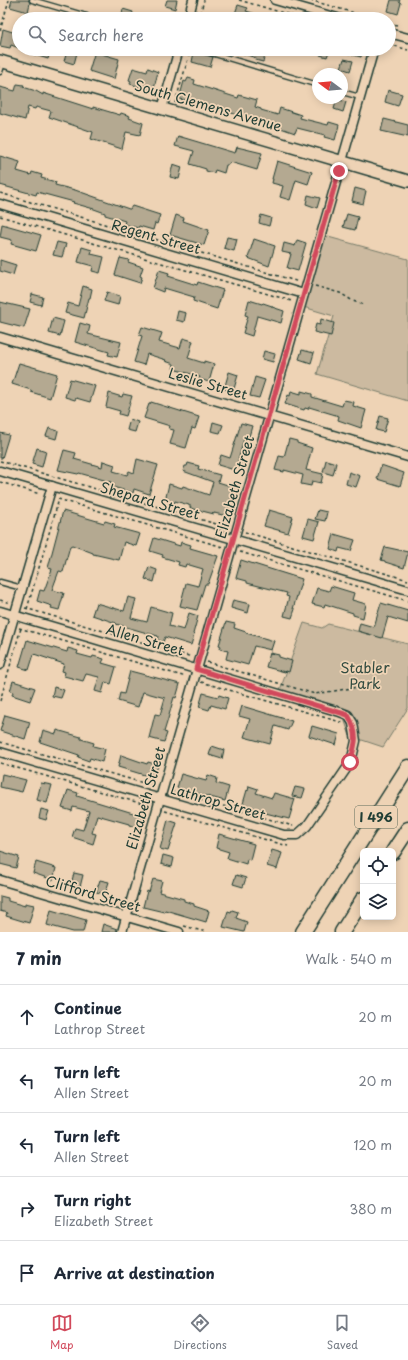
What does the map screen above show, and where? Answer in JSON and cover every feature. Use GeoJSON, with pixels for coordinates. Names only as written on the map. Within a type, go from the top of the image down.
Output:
{"type":"FeatureCollection","features":[{"type":"Feature","properties":{"kind":"highway","name":"I 496"},"geometry":{"type":"LineString","coordinates":[[303,932],[408,767]]}},
{"type":"Feature","properties":{"kind":"highway","name":"I 496"},"geometry":{"type":"LineString","coordinates":[[396,848],[408,829]]}},
{"type":"Feature","properties":{"kind":"highway"},"geometry":{"type":"LineString","coordinates":[[297,932],[344,866]]}},
{"type":"Feature","properties":{"kind":"highway"},"geometry":{"type":"LineString","coordinates":[[342,932],[360,904]]}},
{"type":"Feature","properties":{"kind":"street"},"geometry":{"type":"LineString","coordinates":[[190,12],[193,0]]}},
{"type":"Feature","properties":{"kind":"street"},"geometry":{"type":"LineString","coordinates":[[275,0],[317,12]]}},
{"type":"Feature","properties":{"kind":"street"},"geometry":{"type":"LineString","coordinates":[[396,35],[408,38]]}},
{"type":"Feature","properties":{"kind":"street"},"geometry":{"type":"LineString","coordinates":[[167,110],[178,56]]}},
{"type":"Feature","properties":{"kind":"street","name":"Elizabeth Street"},"geometry":{"type":"LineString","coordinates":[[122,932],[372,56]]}},
{"type":"Feature","properties":{"kind":"street","name":"South Clemens Avenue"},"geometry":{"type":"LineString","coordinates":[[1,65],[167,110],[408,181]]}},
{"type":"Feature","properties":{"kind":"street","name":"Regent Street"},"geometry":{"type":"LineString","coordinates":[[0,204],[304,294]]}},
{"type":"Feature","properties":{"kind":"street","name":"Leslie Street"},"geometry":{"type":"LineString","coordinates":[[0,337],[408,457]]}},
{"type":"Feature","properties":{"kind":"street","name":"Shepard Street"},"geometry":{"type":"LineString","coordinates":[[0,471],[408,590]]}},
{"type":"Feature","properties":{"kind":"street"},"geometry":{"type":"LineString","coordinates":[[0,665],[52,486]]}},
{"type":"Feature","properties":{"kind":"street","name":"Allen Street"},"geometry":{"type":"LineString","coordinates":[[0,611],[348,715],[352,723],[356,741]]}},
{"type":"Feature","properties":{"kind":"street","name":"Lathrop Street"},"geometry":{"type":"LineString","coordinates":[[0,752],[284,835],[297,835],[307,826],[350,762],[356,741]]}},
{"type":"Feature","properties":{"kind":"street","name":"Clifford Street"},"geometry":{"type":"LineString","coordinates":[[0,880],[179,932]]}},
{"type":"Feature","properties":{"kind":"lane"},"geometry":{"type":"LineString","coordinates":[[32,0],[72,12]]}},
{"type":"Feature","properties":{"kind":"lane"},"geometry":{"type":"LineString","coordinates":[[221,56],[312,83]]}},
{"type":"Feature","properties":{"kind":"lane"},"geometry":{"type":"LineString","coordinates":[[348,94],[360,97]]}},
{"type":"Feature","properties":{"kind":"lane"},"geometry":{"type":"LineString","coordinates":[[0,582],[23,588]]}},
{"type":"Feature","properties":{"kind":"path"},"geometry":{"type":"LineString","coordinates":[[0,31],[9,0]]}},
{"type":"Feature","properties":{"kind":"path"},"geometry":{"type":"LineString","coordinates":[[201,12],[204,0]]}},
{"type":"Feature","properties":{"kind":"path"},"geometry":{"type":"LineString","coordinates":[[239,0],[280,12]]}},
{"type":"Feature","properties":{"kind":"path"},"geometry":{"type":"LineString","coordinates":[[310,0],[351,12]]}},
{"type":"Feature","properties":{"kind":"path"},"geometry":{"type":"LineString","coordinates":[[396,46],[408,50]]}},
{"type":"Feature","properties":{"kind":"path"},"geometry":{"type":"LineString","coordinates":[[167,110],[188,56]]}},
{"type":"Feature","properties":{"kind":"path"},"geometry":{"type":"LineString","coordinates":[[0,193],[340,293],[353,301],[364,305]]}},
{"type":"Feature","properties":{"kind":"path"},"geometry":{"type":"LineString","coordinates":[[0,216],[292,301]]}},
{"type":"Feature","properties":{"kind":"path"},"geometry":{"type":"LineString","coordinates":[[0,461],[408,580]]}},
{"type":"Feature","properties":{"kind":"path"},"geometry":{"type":"LineString","coordinates":[[0,482],[408,601]]}},
{"type":"Feature","properties":{"kind":"path"},"geometry":{"type":"LineString","coordinates":[[0,701],[59,499]]}},
{"type":"Feature","properties":{"kind":"path"},"geometry":{"type":"LineString","coordinates":[[0,600],[315,694],[358,687],[365,688]]}},
{"type":"Feature","properties":{"kind":"path"},"geometry":{"type":"LineString","coordinates":[[0,763],[288,846]]}},
{"type":"Feature","properties":{"kind":"green space"},"geometry":{"type":"Polygon","coordinates":[[[321,235],[408,259],[408,401],[317,374],[334,316],[300,306],[321,235]]]}},
{"type":"Feature","properties":{"kind":"green space","name":"Stabler Park"},"geometry":{"type":"Polygon","coordinates":[[[304,623],[322,628],[328,624],[408,644],[408,708],[383,747],[350,736],[341,710],[280,690],[304,623]]]}},
{"type":"Feature","properties":{"kind":"building"},"geometry":{"type":"Polygon","coordinates":[[[12,0],[29,0],[30,3],[28,12],[10,7],[12,0]]]}},
{"type":"Feature","properties":{"kind":"building"},"geometry":{"type":"Polygon","coordinates":[[[167,0],[177,0],[175,9],[165,6],[167,0]]]}},
{"type":"Feature","properties":{"kind":"building"},"geometry":{"type":"Polygon","coordinates":[[[391,0],[400,0],[399,2],[401,3],[398,14],[396,12],[388,11],[391,0]]]}},
{"type":"Feature","properties":{"kind":"building"},"geometry":{"type":"Polygon","coordinates":[[[238,5],[248,8],[246,11],[249,12],[236,12],[238,5]]]}},
{"type":"Feature","properties":{"kind":"building"},"geometry":{"type":"Polygon","coordinates":[[[123,9],[133,12],[122,12],[123,9]]]}},
{"type":"Feature","properties":{"kind":"building"},"geometry":{"type":"Polygon","coordinates":[[[3,29],[12,32],[12,45],[10,48],[0,46],[3,29]]]}},
{"type":"Feature","properties":{"kind":"building"},"geometry":{"type":"Polygon","coordinates":[[[38,56],[49,56],[48,59],[38,56]]]}},
{"type":"Feature","properties":{"kind":"building"},"geometry":{"type":"Polygon","coordinates":[[[66,56],[76,56],[74,64],[64,61],[66,56]]]}},
{"type":"Feature","properties":{"kind":"building"},"geometry":{"type":"Polygon","coordinates":[[[94,56],[109,56],[119,59],[114,79],[89,71],[94,56]]]}},
{"type":"Feature","properties":{"kind":"building"},"geometry":{"type":"Polygon","coordinates":[[[193,56],[213,57],[210,67],[192,62],[193,56]]]}},
{"type":"Feature","properties":{"kind":"building"},"geometry":{"type":"Polygon","coordinates":[[[250,56],[265,56],[263,62],[255,60],[256,58],[250,56]]]}},
{"type":"Feature","properties":{"kind":"building"},"geometry":{"type":"Polygon","coordinates":[[[344,59],[353,61],[350,71],[348,70],[348,68],[341,68],[344,59]]]}},
{"type":"Feature","properties":{"kind":"building"},"geometry":{"type":"Polygon","coordinates":[[[133,68],[147,72],[148,68],[158,72],[154,88],[152,87],[151,90],[130,84],[131,81],[129,80],[133,68]]]}},
{"type":"Feature","properties":{"kind":"building"},"geometry":{"type":"Polygon","coordinates":[[[188,78],[195,80],[194,84],[238,98],[239,95],[257,100],[255,107],[261,110],[278,115],[280,108],[301,115],[300,118],[328,125],[329,122],[339,125],[335,140],[324,137],[325,135],[297,128],[295,133],[278,127],[279,126],[252,118],[179,99],[184,81],[186,82],[188,78]]]}},
{"type":"Feature","properties":{"kind":"building"},"geometry":{"type":"Polygon","coordinates":[[[17,84],[24,85],[23,87],[43,95],[43,93],[93,109],[93,107],[120,115],[121,113],[130,116],[129,118],[143,123],[140,135],[126,132],[122,149],[91,139],[93,132],[49,117],[51,111],[36,107],[35,109],[28,107],[25,120],[0,113],[0,87],[15,91],[17,84]]]}},
{"type":"Feature","properties":{"kind":"building"},"geometry":{"type":"Polygon","coordinates":[[[388,90],[402,94],[398,106],[385,102],[388,90]]]}},
{"type":"Feature","properties":{"kind":"building"},"geometry":{"type":"Polygon","coordinates":[[[336,104],[345,104],[343,112],[334,109],[336,104]]]}},
{"type":"Feature","properties":{"kind":"building"},"geometry":{"type":"Polygon","coordinates":[[[384,119],[408,125],[408,137],[381,131],[384,119]]]}},
{"type":"Feature","properties":{"kind":"building"},"geometry":{"type":"Polygon","coordinates":[[[178,136],[235,153],[237,147],[262,153],[257,170],[230,162],[226,165],[224,173],[215,170],[214,173],[206,171],[206,169],[190,164],[194,151],[175,146],[178,136]]]}},
{"type":"Feature","properties":{"kind":"building"},"geometry":{"type":"Polygon","coordinates":[[[0,156],[20,162],[17,171],[31,175],[32,172],[42,175],[41,178],[56,182],[55,185],[75,190],[129,209],[132,206],[160,215],[157,224],[155,223],[153,230],[139,226],[138,228],[124,224],[125,221],[73,203],[74,202],[37,192],[36,195],[0,185],[0,156]]]}},
{"type":"Feature","properties":{"kind":"building"},"geometry":{"type":"Polygon","coordinates":[[[277,161],[312,172],[308,184],[296,180],[290,200],[280,197],[283,186],[272,183],[277,161]]]}},
{"type":"Feature","properties":{"kind":"building"},"geometry":{"type":"Polygon","coordinates":[[[173,164],[182,167],[179,179],[170,177],[173,164]]]}},
{"type":"Feature","properties":{"kind":"building"},"geometry":{"type":"Polygon","coordinates":[[[355,188],[366,191],[363,204],[352,201],[355,188]]]}},
{"type":"Feature","properties":{"kind":"building"},"geometry":{"type":"Polygon","coordinates":[[[308,195],[320,198],[317,208],[306,204],[308,195]]]}},
{"type":"Feature","properties":{"kind":"building"},"geometry":{"type":"Polygon","coordinates":[[[347,214],[358,217],[355,230],[343,227],[347,214]]]}},
{"type":"Feature","properties":{"kind":"building"},"geometry":{"type":"Polygon","coordinates":[[[176,215],[184,218],[183,221],[209,230],[204,245],[170,235],[176,215]]]}},
{"type":"Feature","properties":{"kind":"building"},"geometry":{"type":"Polygon","coordinates":[[[261,215],[271,218],[269,226],[259,223],[261,215]]]}},
{"type":"Feature","properties":{"kind":"building"},"geometry":{"type":"Polygon","coordinates":[[[2,224],[41,235],[36,251],[11,244],[12,240],[0,237],[2,224]]]}},
{"type":"Feature","properties":{"kind":"building"},"geometry":{"type":"Polygon","coordinates":[[[227,237],[237,239],[234,251],[224,248],[227,237]]]}},
{"type":"Feature","properties":{"kind":"building"},"geometry":{"type":"Polygon","coordinates":[[[254,239],[275,246],[269,266],[248,258],[254,239]]]}},
{"type":"Feature","properties":{"kind":"building"},"geometry":{"type":"Polygon","coordinates":[[[297,240],[306,243],[298,271],[287,268],[291,254],[282,252],[284,243],[295,246],[297,240]]]}},
{"type":"Feature","properties":{"kind":"building"},"geometry":{"type":"Polygon","coordinates":[[[57,242],[66,244],[62,257],[53,255],[57,242]]]}},
{"type":"Feature","properties":{"kind":"building"},"geometry":{"type":"Polygon","coordinates":[[[82,247],[92,250],[91,254],[104,257],[100,273],[92,271],[93,266],[78,262],[82,247]]]}},
{"type":"Feature","properties":{"kind":"building"},"geometry":{"type":"Polygon","coordinates":[[[120,258],[129,260],[128,262],[143,267],[140,276],[142,277],[140,283],[115,275],[120,258]]]}},
{"type":"Feature","properties":{"kind":"building"},"geometry":{"type":"Polygon","coordinates":[[[0,260],[16,265],[13,275],[0,271],[0,260]]]}},
{"type":"Feature","properties":{"kind":"building"},"geometry":{"type":"Polygon","coordinates":[[[159,270],[169,273],[168,276],[197,285],[198,282],[223,290],[217,309],[193,301],[194,297],[164,288],[163,292],[153,288],[159,270]]]}},
{"type":"Feature","properties":{"kind":"building"},"geometry":{"type":"Polygon","coordinates":[[[83,286],[92,289],[84,318],[65,313],[68,303],[78,306],[83,286]]]}},
{"type":"Feature","properties":{"kind":"building"},"geometry":{"type":"Polygon","coordinates":[[[107,292],[120,296],[118,305],[104,301],[107,292]]]}},
{"type":"Feature","properties":{"kind":"building"},"geometry":{"type":"Polygon","coordinates":[[[32,294],[43,297],[41,305],[30,302],[32,294]]]}},
{"type":"Feature","properties":{"kind":"building"},"geometry":{"type":"Polygon","coordinates":[[[249,300],[263,303],[284,311],[281,323],[257,316],[252,336],[243,333],[248,316],[245,315],[249,300]]]}},
{"type":"Feature","properties":{"kind":"building"},"geometry":{"type":"Polygon","coordinates":[[[0,302],[30,309],[24,328],[0,322],[0,302]]]}},
{"type":"Feature","properties":{"kind":"building"},"geometry":{"type":"Polygon","coordinates":[[[178,311],[186,313],[184,322],[176,320],[178,311]]]}},
{"type":"Feature","properties":{"kind":"building"},"geometry":{"type":"Polygon","coordinates":[[[53,318],[64,321],[60,336],[49,333],[53,318]]]}},
{"type":"Feature","properties":{"kind":"building"},"geometry":{"type":"Polygon","coordinates":[[[321,319],[334,323],[331,336],[314,332],[316,324],[320,325],[321,319]]]}},
{"type":"Feature","properties":{"kind":"building"},"geometry":{"type":"Polygon","coordinates":[[[80,323],[90,326],[88,334],[121,342],[117,357],[108,355],[109,352],[75,342],[80,323]]]}},
{"type":"Feature","properties":{"kind":"building"},"geometry":{"type":"Polygon","coordinates":[[[142,327],[162,333],[159,342],[180,348],[183,338],[193,341],[188,358],[204,363],[204,361],[214,364],[209,382],[199,379],[200,377],[173,369],[174,364],[147,354],[144,365],[134,362],[142,336],[139,335],[142,327]]]}},
{"type":"Feature","properties":{"kind":"building"},"geometry":{"type":"Polygon","coordinates":[[[302,350],[314,353],[311,363],[299,359],[302,350]]]}},
{"type":"Feature","properties":{"kind":"building"},"geometry":{"type":"Polygon","coordinates":[[[264,351],[275,354],[273,362],[262,359],[264,351]]]}},
{"type":"Feature","properties":{"kind":"building"},"geometry":{"type":"Polygon","coordinates":[[[19,363],[57,374],[50,398],[12,384],[19,363]]]}},
{"type":"Feature","properties":{"kind":"building"},"geometry":{"type":"Polygon","coordinates":[[[229,372],[238,375],[233,392],[224,389],[229,372]]]}},
{"type":"Feature","properties":{"kind":"building"},"geometry":{"type":"Polygon","coordinates":[[[255,377],[265,380],[259,398],[250,396],[255,377]]]}},
{"type":"Feature","properties":{"kind":"building"},"geometry":{"type":"Polygon","coordinates":[[[70,379],[95,386],[90,402],[65,397],[70,379]]]}},
{"type":"Feature","properties":{"kind":"building"},"geometry":{"type":"Polygon","coordinates":[[[291,391],[301,394],[301,391],[312,394],[312,397],[342,406],[344,400],[354,402],[353,406],[366,410],[361,428],[338,420],[339,416],[309,407],[308,409],[305,408],[304,410],[285,404],[291,391]]]}},
{"type":"Feature","properties":{"kind":"building"},"geometry":{"type":"Polygon","coordinates":[[[109,393],[122,397],[123,394],[132,396],[126,416],[119,414],[120,411],[106,407],[109,393]]]}},
{"type":"Feature","properties":{"kind":"building"},"geometry":{"type":"Polygon","coordinates":[[[151,402],[199,417],[195,429],[192,428],[186,448],[170,444],[174,430],[169,429],[170,426],[144,418],[151,402]]]}},
{"type":"Feature","properties":{"kind":"building"},"geometry":{"type":"Polygon","coordinates":[[[380,416],[388,418],[384,432],[376,430],[380,416]]]}},
{"type":"Feature","properties":{"kind":"building"},"geometry":{"type":"Polygon","coordinates":[[[130,419],[138,422],[135,432],[127,430],[130,419]]]}},
{"type":"Feature","properties":{"kind":"building"},"geometry":{"type":"Polygon","coordinates":[[[213,422],[223,425],[220,433],[211,431],[213,422]]]}},
{"type":"Feature","properties":{"kind":"building"},"geometry":{"type":"Polygon","coordinates":[[[241,423],[252,426],[248,440],[244,439],[238,461],[241,462],[238,471],[218,465],[221,455],[230,458],[241,423]]]}},
{"type":"Feature","properties":{"kind":"building"},"geometry":{"type":"Polygon","coordinates":[[[49,428],[58,431],[56,439],[46,436],[49,428]]]}},
{"type":"Feature","properties":{"kind":"building"},"geometry":{"type":"Polygon","coordinates":[[[0,433],[9,435],[2,458],[0,458],[0,433]]]}},
{"type":"Feature","properties":{"kind":"building"},"geometry":{"type":"Polygon","coordinates":[[[289,439],[312,448],[306,470],[323,474],[321,483],[312,481],[311,486],[301,484],[303,475],[284,470],[284,472],[275,470],[279,456],[284,457],[289,439]]]}},
{"type":"Feature","properties":{"kind":"building"},"geometry":{"type":"Polygon","coordinates":[[[37,448],[46,451],[42,467],[32,464],[37,448]]]}},
{"type":"Feature","properties":{"kind":"building"},"geometry":{"type":"Polygon","coordinates":[[[64,450],[76,453],[74,459],[102,467],[103,461],[115,465],[113,471],[127,475],[129,471],[134,473],[137,459],[158,465],[149,494],[134,489],[133,493],[113,487],[114,484],[110,483],[111,482],[79,473],[58,470],[64,450]]]}},
{"type":"Feature","properties":{"kind":"building"},"geometry":{"type":"Polygon","coordinates":[[[326,460],[336,463],[333,475],[323,472],[326,460]]]}},
{"type":"Feature","properties":{"kind":"building"},"geometry":{"type":"Polygon","coordinates":[[[188,463],[199,466],[198,469],[220,475],[218,482],[234,487],[227,516],[190,508],[191,506],[189,505],[175,501],[174,504],[165,501],[169,484],[182,488],[183,486],[209,495],[213,482],[183,471],[188,463]]]}},
{"type":"Feature","properties":{"kind":"building"},"geometry":{"type":"Polygon","coordinates":[[[381,465],[404,473],[400,486],[377,479],[381,465]]]}},
{"type":"Feature","properties":{"kind":"building"},"geometry":{"type":"Polygon","coordinates":[[[349,472],[360,476],[356,487],[346,484],[349,472]]]}},
{"type":"Feature","properties":{"kind":"building"},"geometry":{"type":"Polygon","coordinates":[[[269,510],[293,517],[288,533],[264,526],[269,510]]]}},
{"type":"Feature","properties":{"kind":"building"},"geometry":{"type":"Polygon","coordinates":[[[318,510],[327,512],[325,521],[315,519],[318,510]]]}},
{"type":"Feature","properties":{"kind":"building"},"geometry":{"type":"Polygon","coordinates":[[[63,511],[104,523],[105,521],[115,524],[114,527],[140,534],[136,546],[124,542],[119,560],[93,554],[72,545],[70,546],[63,572],[59,571],[52,590],[64,593],[59,610],[37,601],[40,590],[44,591],[52,569],[48,568],[63,511]]]}},
{"type":"Feature","properties":{"kind":"building"},"geometry":{"type":"Polygon","coordinates":[[[308,519],[319,522],[314,539],[303,536],[308,519]]]}},
{"type":"Feature","properties":{"kind":"building"},"geometry":{"type":"Polygon","coordinates":[[[334,534],[355,540],[351,551],[339,548],[338,552],[330,549],[334,534]]]}},
{"type":"Feature","properties":{"kind":"building"},"geometry":{"type":"Polygon","coordinates":[[[154,538],[180,546],[181,542],[191,545],[190,548],[218,556],[208,584],[205,584],[197,610],[180,606],[186,583],[198,586],[203,569],[186,564],[185,567],[178,565],[179,562],[162,557],[163,555],[150,551],[154,538]]]}},
{"type":"Feature","properties":{"kind":"building"},"geometry":{"type":"Polygon","coordinates":[[[385,547],[408,552],[404,568],[381,560],[385,547]]]}},
{"type":"Feature","properties":{"kind":"building"},"geometry":{"type":"Polygon","coordinates":[[[241,560],[302,579],[293,609],[295,609],[292,618],[284,616],[289,597],[286,596],[287,593],[247,583],[247,581],[236,578],[241,560]]]}},
{"type":"Feature","properties":{"kind":"building"},"geometry":{"type":"Polygon","coordinates":[[[149,567],[157,570],[154,582],[145,579],[149,567]]]}},
{"type":"Feature","properties":{"kind":"building"},"geometry":{"type":"Polygon","coordinates":[[[331,586],[354,593],[352,600],[366,604],[363,618],[353,615],[353,613],[325,604],[324,607],[312,604],[317,588],[329,591],[331,586]]]}},
{"type":"Feature","properties":{"kind":"building"},"geometry":{"type":"Polygon","coordinates":[[[128,597],[136,599],[131,618],[147,622],[151,607],[172,613],[169,626],[184,630],[189,613],[198,616],[191,645],[165,637],[163,642],[157,640],[158,636],[116,624],[92,615],[96,603],[124,611],[128,597]]]}},
{"type":"Feature","properties":{"kind":"building"},"geometry":{"type":"Polygon","coordinates":[[[233,600],[250,604],[248,613],[231,608],[233,600]]]}},
{"type":"Feature","properties":{"kind":"building"},"geometry":{"type":"Polygon","coordinates":[[[381,603],[408,611],[408,623],[388,617],[382,638],[358,631],[360,623],[374,627],[381,603]]]}},
{"type":"Feature","properties":{"kind":"building"},"geometry":{"type":"Polygon","coordinates":[[[226,622],[235,624],[234,628],[246,633],[274,641],[271,650],[254,646],[248,665],[226,659],[228,651],[220,649],[221,646],[219,645],[226,622]]]}},
{"type":"Feature","properties":{"kind":"building"},"geometry":{"type":"Polygon","coordinates":[[[27,640],[67,652],[68,648],[78,651],[77,654],[92,658],[93,656],[104,659],[102,663],[116,667],[111,684],[105,682],[102,693],[95,691],[99,677],[86,674],[83,681],[64,676],[65,672],[62,671],[64,664],[34,654],[29,670],[19,667],[27,640]]]}},
{"type":"Feature","properties":{"kind":"building"},"geometry":{"type":"Polygon","coordinates":[[[270,653],[292,661],[289,672],[266,667],[270,653]]]}},
{"type":"Feature","properties":{"kind":"building"},"geometry":{"type":"Polygon","coordinates":[[[130,671],[180,684],[176,698],[174,697],[164,732],[167,733],[164,742],[149,738],[155,714],[160,715],[165,698],[143,692],[138,707],[118,701],[120,693],[124,694],[130,671]]]}},
{"type":"Feature","properties":{"kind":"building"},"geometry":{"type":"Polygon","coordinates":[[[13,681],[35,688],[30,701],[12,695],[13,692],[10,691],[13,681]]]}},
{"type":"Feature","properties":{"kind":"building"},"geometry":{"type":"Polygon","coordinates":[[[54,687],[64,690],[61,698],[52,696],[54,687]]]}},
{"type":"Feature","properties":{"kind":"building"},"geometry":{"type":"Polygon","coordinates":[[[203,693],[228,698],[225,709],[211,705],[209,710],[199,707],[203,693]]]}},
{"type":"Feature","properties":{"kind":"building"},"geometry":{"type":"Polygon","coordinates":[[[242,706],[292,721],[288,730],[275,726],[270,744],[244,737],[250,719],[239,716],[242,706]]]}},
{"type":"Feature","properties":{"kind":"building"},"geometry":{"type":"Polygon","coordinates":[[[5,715],[30,722],[25,739],[0,731],[5,715]]]}},
{"type":"Feature","properties":{"kind":"building"},"geometry":{"type":"Polygon","coordinates":[[[312,726],[339,734],[336,745],[309,736],[312,726]]]}},
{"type":"Feature","properties":{"kind":"building"},"geometry":{"type":"Polygon","coordinates":[[[43,730],[56,734],[57,730],[81,737],[81,739],[94,743],[93,746],[105,749],[102,762],[90,758],[89,761],[78,757],[79,755],[40,742],[43,730]]]}},
{"type":"Feature","properties":{"kind":"building"},"geometry":{"type":"Polygon","coordinates":[[[212,746],[224,750],[222,759],[209,755],[212,746]]]}},
{"type":"Feature","properties":{"kind":"building"},"geometry":{"type":"Polygon","coordinates":[[[121,755],[147,764],[148,762],[158,765],[155,775],[152,774],[151,777],[118,767],[121,755]]]}},
{"type":"Feature","properties":{"kind":"building"},"geometry":{"type":"Polygon","coordinates":[[[2,774],[26,780],[22,792],[0,787],[2,774]]]}},
{"type":"Feature","properties":{"kind":"building"},"geometry":{"type":"Polygon","coordinates":[[[181,774],[206,781],[208,775],[217,778],[216,783],[229,787],[225,801],[177,788],[181,774]]]}},
{"type":"Feature","properties":{"kind":"building"},"geometry":{"type":"Polygon","coordinates":[[[41,783],[52,785],[47,803],[37,800],[41,783]]]}},
{"type":"Feature","properties":{"kind":"building"},"geometry":{"type":"Polygon","coordinates":[[[249,786],[258,789],[256,793],[272,798],[274,793],[295,799],[289,819],[242,807],[249,786]]]}},
{"type":"Feature","properties":{"kind":"building"},"geometry":{"type":"Polygon","coordinates":[[[295,787],[305,789],[302,798],[292,796],[295,787]]]}},
{"type":"Feature","properties":{"kind":"building"},"geometry":{"type":"Polygon","coordinates":[[[68,790],[78,793],[77,796],[143,816],[140,828],[97,815],[92,833],[96,834],[93,844],[72,837],[75,828],[83,830],[89,811],[73,807],[72,811],[62,808],[68,790]]]}},
{"type":"Feature","properties":{"kind":"building"},"geometry":{"type":"Polygon","coordinates":[[[41,809],[49,811],[46,820],[39,818],[41,809]]]}},
{"type":"Feature","properties":{"kind":"building"},"geometry":{"type":"Polygon","coordinates":[[[168,820],[177,823],[168,851],[160,849],[168,820]]]}},
{"type":"Feature","properties":{"kind":"building"},"geometry":{"type":"Polygon","coordinates":[[[219,834],[254,844],[250,860],[247,859],[246,864],[227,858],[229,852],[216,848],[219,834]]]}},
{"type":"Feature","properties":{"kind":"building"},"geometry":{"type":"Polygon","coordinates":[[[272,850],[282,853],[277,869],[267,866],[272,850]]]}},
{"type":"Feature","properties":{"kind":"building"},"geometry":{"type":"Polygon","coordinates":[[[0,851],[19,857],[16,868],[0,864],[0,851]]]}},
{"type":"Feature","properties":{"kind":"building"},"geometry":{"type":"Polygon","coordinates":[[[163,855],[174,858],[172,867],[161,864],[163,855]]]}},
{"type":"Feature","properties":{"kind":"building"},"geometry":{"type":"Polygon","coordinates":[[[36,862],[56,868],[53,880],[33,873],[36,862]]]}},
{"type":"Feature","properties":{"kind":"building"},"geometry":{"type":"Polygon","coordinates":[[[74,873],[83,875],[80,887],[71,884],[74,873]]]}},
{"type":"Feature","properties":{"kind":"building"},"geometry":{"type":"Polygon","coordinates":[[[236,875],[246,878],[243,887],[233,884],[236,875]]]}},
{"type":"Feature","properties":{"kind":"building"},"geometry":{"type":"Polygon","coordinates":[[[153,879],[162,881],[159,892],[184,899],[184,901],[194,904],[194,906],[209,911],[206,922],[165,910],[164,912],[143,907],[147,891],[149,892],[153,879]]]}},
{"type":"Feature","properties":{"kind":"building"},"geometry":{"type":"Polygon","coordinates":[[[100,880],[109,882],[105,894],[96,892],[100,880]]]}},
{"type":"Feature","properties":{"kind":"building"},"geometry":{"type":"Polygon","coordinates":[[[0,896],[8,898],[8,901],[25,906],[25,903],[34,905],[29,923],[6,916],[7,913],[0,911],[0,896]]]}},
{"type":"Feature","properties":{"kind":"building"},"geometry":{"type":"Polygon","coordinates":[[[51,910],[86,920],[83,932],[73,932],[47,925],[51,910]]]}},
{"type":"Feature","properties":{"kind":"building"},"geometry":{"type":"Polygon","coordinates":[[[232,910],[238,912],[236,918],[247,922],[244,932],[223,927],[228,911],[231,912],[232,910]]]}},
{"type":"Feature","properties":{"kind":"building"},"geometry":{"type":"Polygon","coordinates":[[[103,924],[117,929],[117,932],[101,932],[103,924]]]}},
{"type":"Feature","properties":{"kind":"route"},"geometry":{"type":"LineString","coordinates":[[339,171],[270,416],[196,669],[348,715],[352,723],[356,741],[350,762]]}}]}
